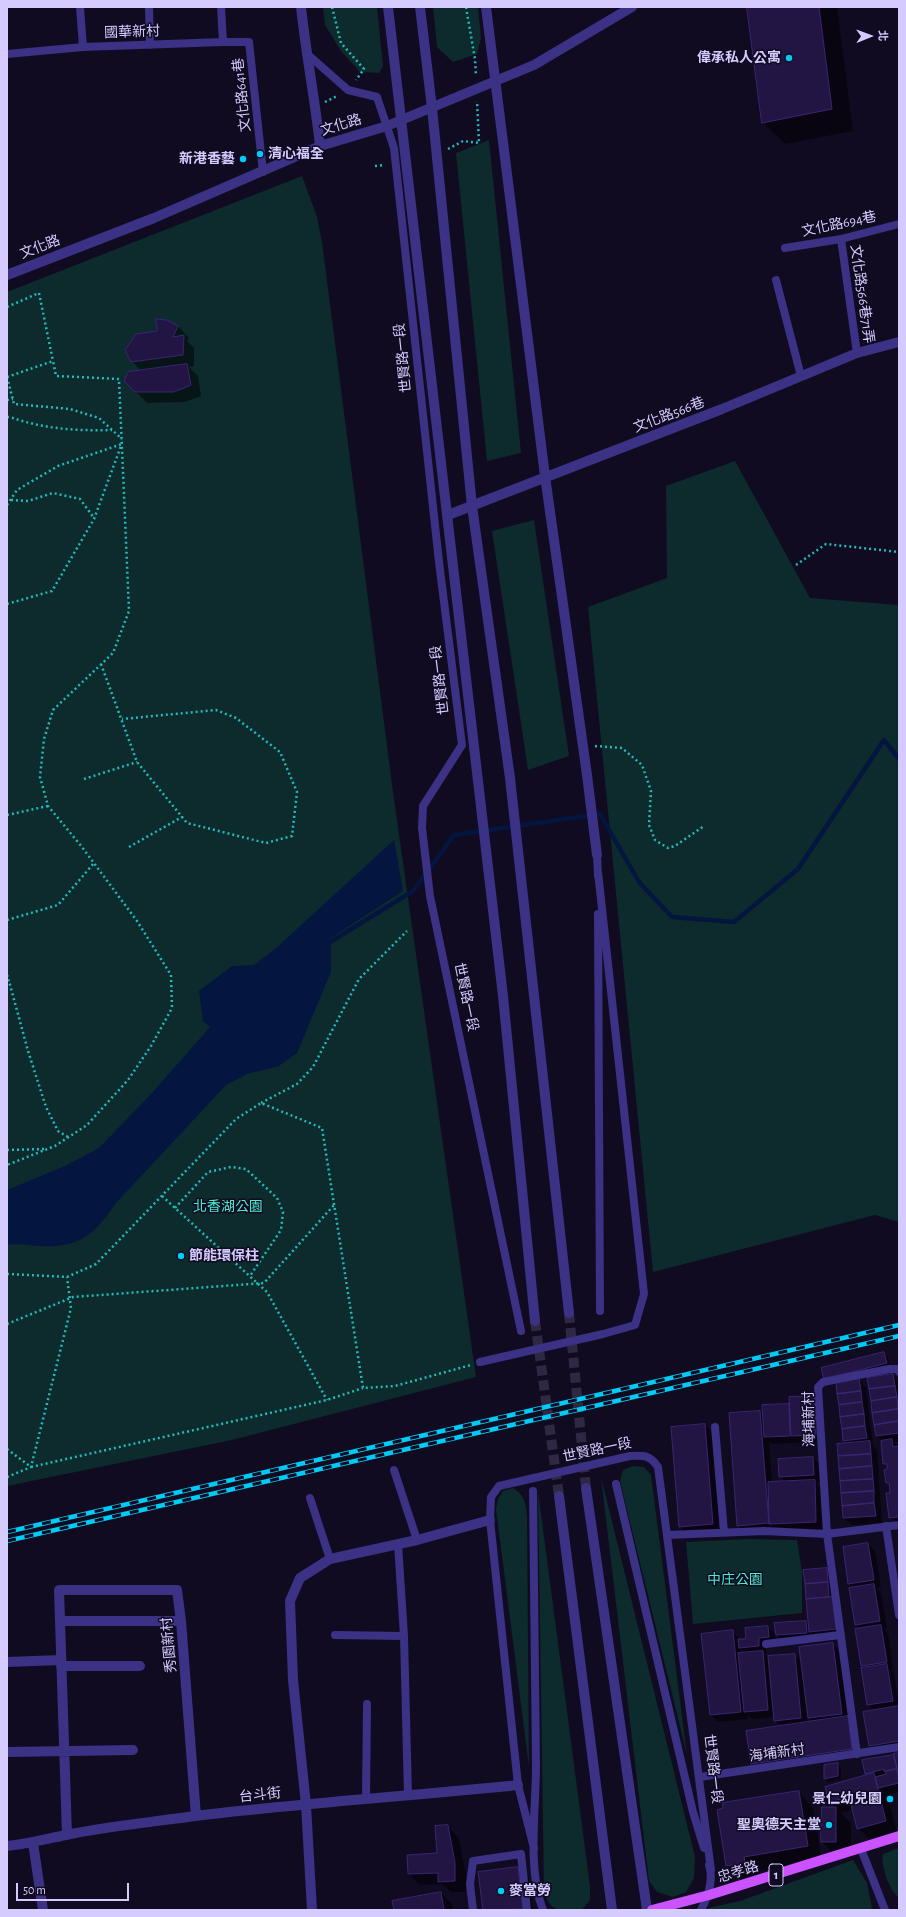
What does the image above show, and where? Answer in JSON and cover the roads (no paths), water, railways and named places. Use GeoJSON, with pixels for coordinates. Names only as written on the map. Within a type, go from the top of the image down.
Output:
{"type":"FeatureCollection","features":[{"type":"Feature","properties":{"kind":"main road","name":"忠孝路"},"geometry":{"type":"LineString","coordinates":[[652,1910],[709,1895],[899,1836]]}},
{"type":"Feature","properties":{"kind":"street"},"geometry":{"type":"LineString","coordinates":[[300,7],[306,53],[316,107],[320,146]]}},
{"type":"Feature","properties":{"kind":"street","name":"世賢路一段"},"geometry":{"type":"LineString","coordinates":[[388,7],[490,885],[535,1321]]}},
{"type":"Feature","properties":{"kind":"street"},"geometry":{"type":"LineString","coordinates":[[420,7],[432,108],[472,506],[510,778],[520,880],[569,1313]]}},
{"type":"Feature","properties":{"kind":"street"},"geometry":{"type":"LineString","coordinates":[[486,7],[545,476],[597,855]]}},
{"type":"Feature","properties":{"kind":"street","name":"文化路"},"geometry":{"type":"LineString","coordinates":[[7,275],[154,218],[320,146],[386,126],[495,82],[534,65],[632,7]]}},
{"type":"Feature","properties":{"kind":"street","name":"文化路566巷"},"geometry":{"type":"LineString","coordinates":[[448,515],[545,476],[722,409],[858,353],[899,342]]}},
{"type":"Feature","properties":{"kind":"street"},"geometry":{"type":"LineString","coordinates":[[586,1488],[647,1910]]}},
{"type":"Feature","properties":{"kind":"street"},"geometry":{"type":"LineString","coordinates":[[559,1496],[612,1910]]}},
{"type":"Feature","properties":{"kind":"street"},"geometry":{"type":"LineString","coordinates":[[312,1910],[306,1805],[293,1680],[290,1601],[300,1578],[330,1560],[417,1540],[490,1520]]}},
{"type":"Feature","properties":{"kind":"street","name":"秀園新村"},"geometry":{"type":"LineString","coordinates":[[60,1621],[59,1590],[177,1590],[181,1621],[196,1816]]}},
{"type":"Feature","properties":{"kind":"street"},"geometry":{"type":"LineString","coordinates":[[67,1835],[63,1751],[60,1621],[181,1621]]}},
{"type":"Feature","properties":{"kind":"street"},"geometry":{"type":"LineString","coordinates":[[7,1662],[140,1666]]}},
{"type":"Feature","properties":{"kind":"street"},"geometry":{"type":"LineString","coordinates":[[7,1752],[133,1750]]}},
{"type":"Feature","properties":{"kind":"street","name":"台斗街"},"geometry":{"type":"LineString","coordinates":[[7,1846],[32,1843],[67,1835],[196,1816],[366,1798],[408,1796],[518,1785]]}},
{"type":"Feature","properties":{"kind":"street"},"geometry":{"type":"LineString","coordinates":[[32,1843],[43,1910]]}},
{"type":"Feature","properties":{"kind":"lane"},"geometry":{"type":"LineString","coordinates":[[80,7],[83,47]]}},
{"type":"Feature","properties":{"kind":"lane"},"geometry":{"type":"LineString","coordinates":[[149,7],[150,45]]}},
{"type":"Feature","properties":{"kind":"lane"},"geometry":{"type":"LineString","coordinates":[[221,7],[223,42]]}},
{"type":"Feature","properties":{"kind":"lane","name":"國華新村"},"geometry":{"type":"LineString","coordinates":[[7,52],[83,47],[223,42]]}},
{"type":"Feature","properties":{"kind":"lane","name":"文化路641巷"},"geometry":{"type":"LineString","coordinates":[[223,42],[249,42],[263,172]]}},
{"type":"Feature","properties":{"kind":"lane","name":"世賢路一段"},"geometry":{"type":"LineString","coordinates":[[306,53],[348,90],[377,96],[394,148],[438,554],[462,745],[423,806],[422,828],[430,896],[521,1331]]}},
{"type":"Feature","properties":{"kind":"lane","name":"文化路694巷"},"geometry":{"type":"LineString","coordinates":[[785,248],[841,239],[899,224]]}},
{"type":"Feature","properties":{"kind":"lane","name":"文化路566巷71弄"},"geometry":{"type":"LineString","coordinates":[[841,239],[858,353]]}},
{"type":"Feature","properties":{"kind":"lane"},"geometry":{"type":"LineString","coordinates":[[776,280],[801,376]]}},
{"type":"Feature","properties":{"kind":"lane"},"geometry":{"type":"LineString","coordinates":[[480,1362],[603,1334],[635,1325],[644,1294],[597,855]]}},
{"type":"Feature","properties":{"kind":"lane"},"geometry":{"type":"LineString","coordinates":[[598,872],[600,1311]]}},
{"type":"Feature","properties":{"kind":"lane","name":"海埔新村"},"geometry":{"type":"LineString","coordinates":[[857,1754],[827,1534],[818,1387],[823,1382],[889,1369],[898,1369],[899,1372]]}},
{"type":"Feature","properties":{"kind":"lane"},"geometry":{"type":"LineString","coordinates":[[715,1427],[724,1532]]}},
{"type":"Feature","properties":{"kind":"lane","name":"世賢路一段"},"geometry":{"type":"LineString","coordinates":[[534,1848],[518,1785],[490,1520],[491,1497],[499,1486],[630,1456],[646,1455],[653,1459],[658,1467],[700,1777],[711,1870],[709,1895],[701,1910]]}},
{"type":"Feature","properties":{"kind":"lane"},"geometry":{"type":"LineString","coordinates":[[394,1470],[417,1540]]}},
{"type":"Feature","properties":{"kind":"lane","name":"世賢路一段"},"geometry":{"type":"LineString","coordinates":[[616,1484],[692,1805],[711,1870]]}},
{"type":"Feature","properties":{"kind":"lane","name":"世賢路一段"},"geometry":{"type":"LineString","coordinates":[[533,1491],[536,1760],[534,1848],[537,1895],[543,1910]]}},
{"type":"Feature","properties":{"kind":"lane"},"geometry":{"type":"LineString","coordinates":[[310,1498],[330,1560]]}},
{"type":"Feature","properties":{"kind":"lane"},"geometry":{"type":"LineString","coordinates":[[668,1535],[724,1532],[827,1534],[899,1525]]}},
{"type":"Feature","properties":{"kind":"lane"},"geometry":{"type":"LineString","coordinates":[[886,1526],[899,1615]]}},
{"type":"Feature","properties":{"kind":"lane"},"geometry":{"type":"LineString","coordinates":[[398,1544],[404,1636],[408,1796]]}},
{"type":"Feature","properties":{"kind":"lane"},"geometry":{"type":"LineString","coordinates":[[335,1635],[404,1636]]}},
{"type":"Feature","properties":{"kind":"lane"},"geometry":{"type":"LineString","coordinates":[[766,1644],[840,1635]]}},
{"type":"Feature","properties":{"kind":"lane"},"geometry":{"type":"LineString","coordinates":[[366,1798],[367,1704]]}},
{"type":"Feature","properties":{"kind":"lane","name":"海埔新村"},"geometry":{"type":"LineString","coordinates":[[700,1777],[899,1747]]}},
{"type":"Feature","properties":{"kind":"lane"},"geometry":{"type":"LineString","coordinates":[[861,1849],[885,1910]]}},
{"type":"Feature","properties":{"kind":"lane"},"geometry":{"type":"LineString","coordinates":[[473,1910],[470,1884],[473,1861],[522,1854],[527,1910]]}},
{"type":"Feature","properties":{"kind":"water"},"geometry":{"type":"Polygon","coordinates":[[[394,840],[403,891],[331,938],[331,972],[297,1053],[279,1066],[247,1074],[226,1085],[116,1203],[101,1223],[85,1237],[66,1244],[55,1246],[7,1245],[7,1190],[65,1166],[99,1148],[152,1093],[210,1027],[203,1021],[199,991],[232,966],[254,965],[275,949],[394,840]]]}},
{"type":"Feature","properties":{"kind":"waterway"},"geometry":{"type":"LineString","coordinates":[[327,944],[413,891],[454,835],[600,814],[639,882],[672,917],[734,922],[798,869],[884,740],[899,759]]}},
{"type":"Feature","properties":{"kind":"tunnel"},"geometry":{"type":"LineString","coordinates":[[569,1313],[586,1488]]}},
{"type":"Feature","properties":{"kind":"tunnel"},"geometry":{"type":"LineString","coordinates":[[535,1321],[559,1496]]}},
{"type":"Feature","properties":{"kind":"railway"},"geometry":{"type":"LineString","coordinates":[[7,1532],[899,1325]]}},
{"type":"Feature","properties":{"kind":"railway"},"geometry":{"type":"LineString","coordinates":[[7,1541],[899,1336]]}},
{"type":"Feature","properties":{"kind":"place","name":"偉承私人公寓"},"geometry":{"type":"Point","coordinates":[789,58]}},
{"type":"Feature","properties":{"kind":"place","name":"清心福全"},"geometry":{"type":"Point","coordinates":[260,154]}},
{"type":"Feature","properties":{"kind":"place","name":"新港香藝"},"geometry":{"type":"Point","coordinates":[243,159]}},
{"type":"Feature","properties":{"kind":"place","name":"節能環保柱"},"geometry":{"type":"Point","coordinates":[181,1256]}},
{"type":"Feature","properties":{"kind":"place","name":"景仁幼兒園"},"geometry":{"type":"Point","coordinates":[890,1799]}},
{"type":"Feature","properties":{"kind":"place","name":"聖奧德天主堂"},"geometry":{"type":"Point","coordinates":[829,1825]}},
{"type":"Feature","properties":{"kind":"place","name":"麥當勞"},"geometry":{"type":"Point","coordinates":[501,1891]}},
{"type":"Feature","properties":{"kind":"park label","name":"北香湖公園"},"geometry":{"type":"Point","coordinates":[228,1207]}},
{"type":"Feature","properties":{"kind":"park label","name":"中庄公園"},"geometry":{"type":"Point","coordinates":[735,1580]}}]}
